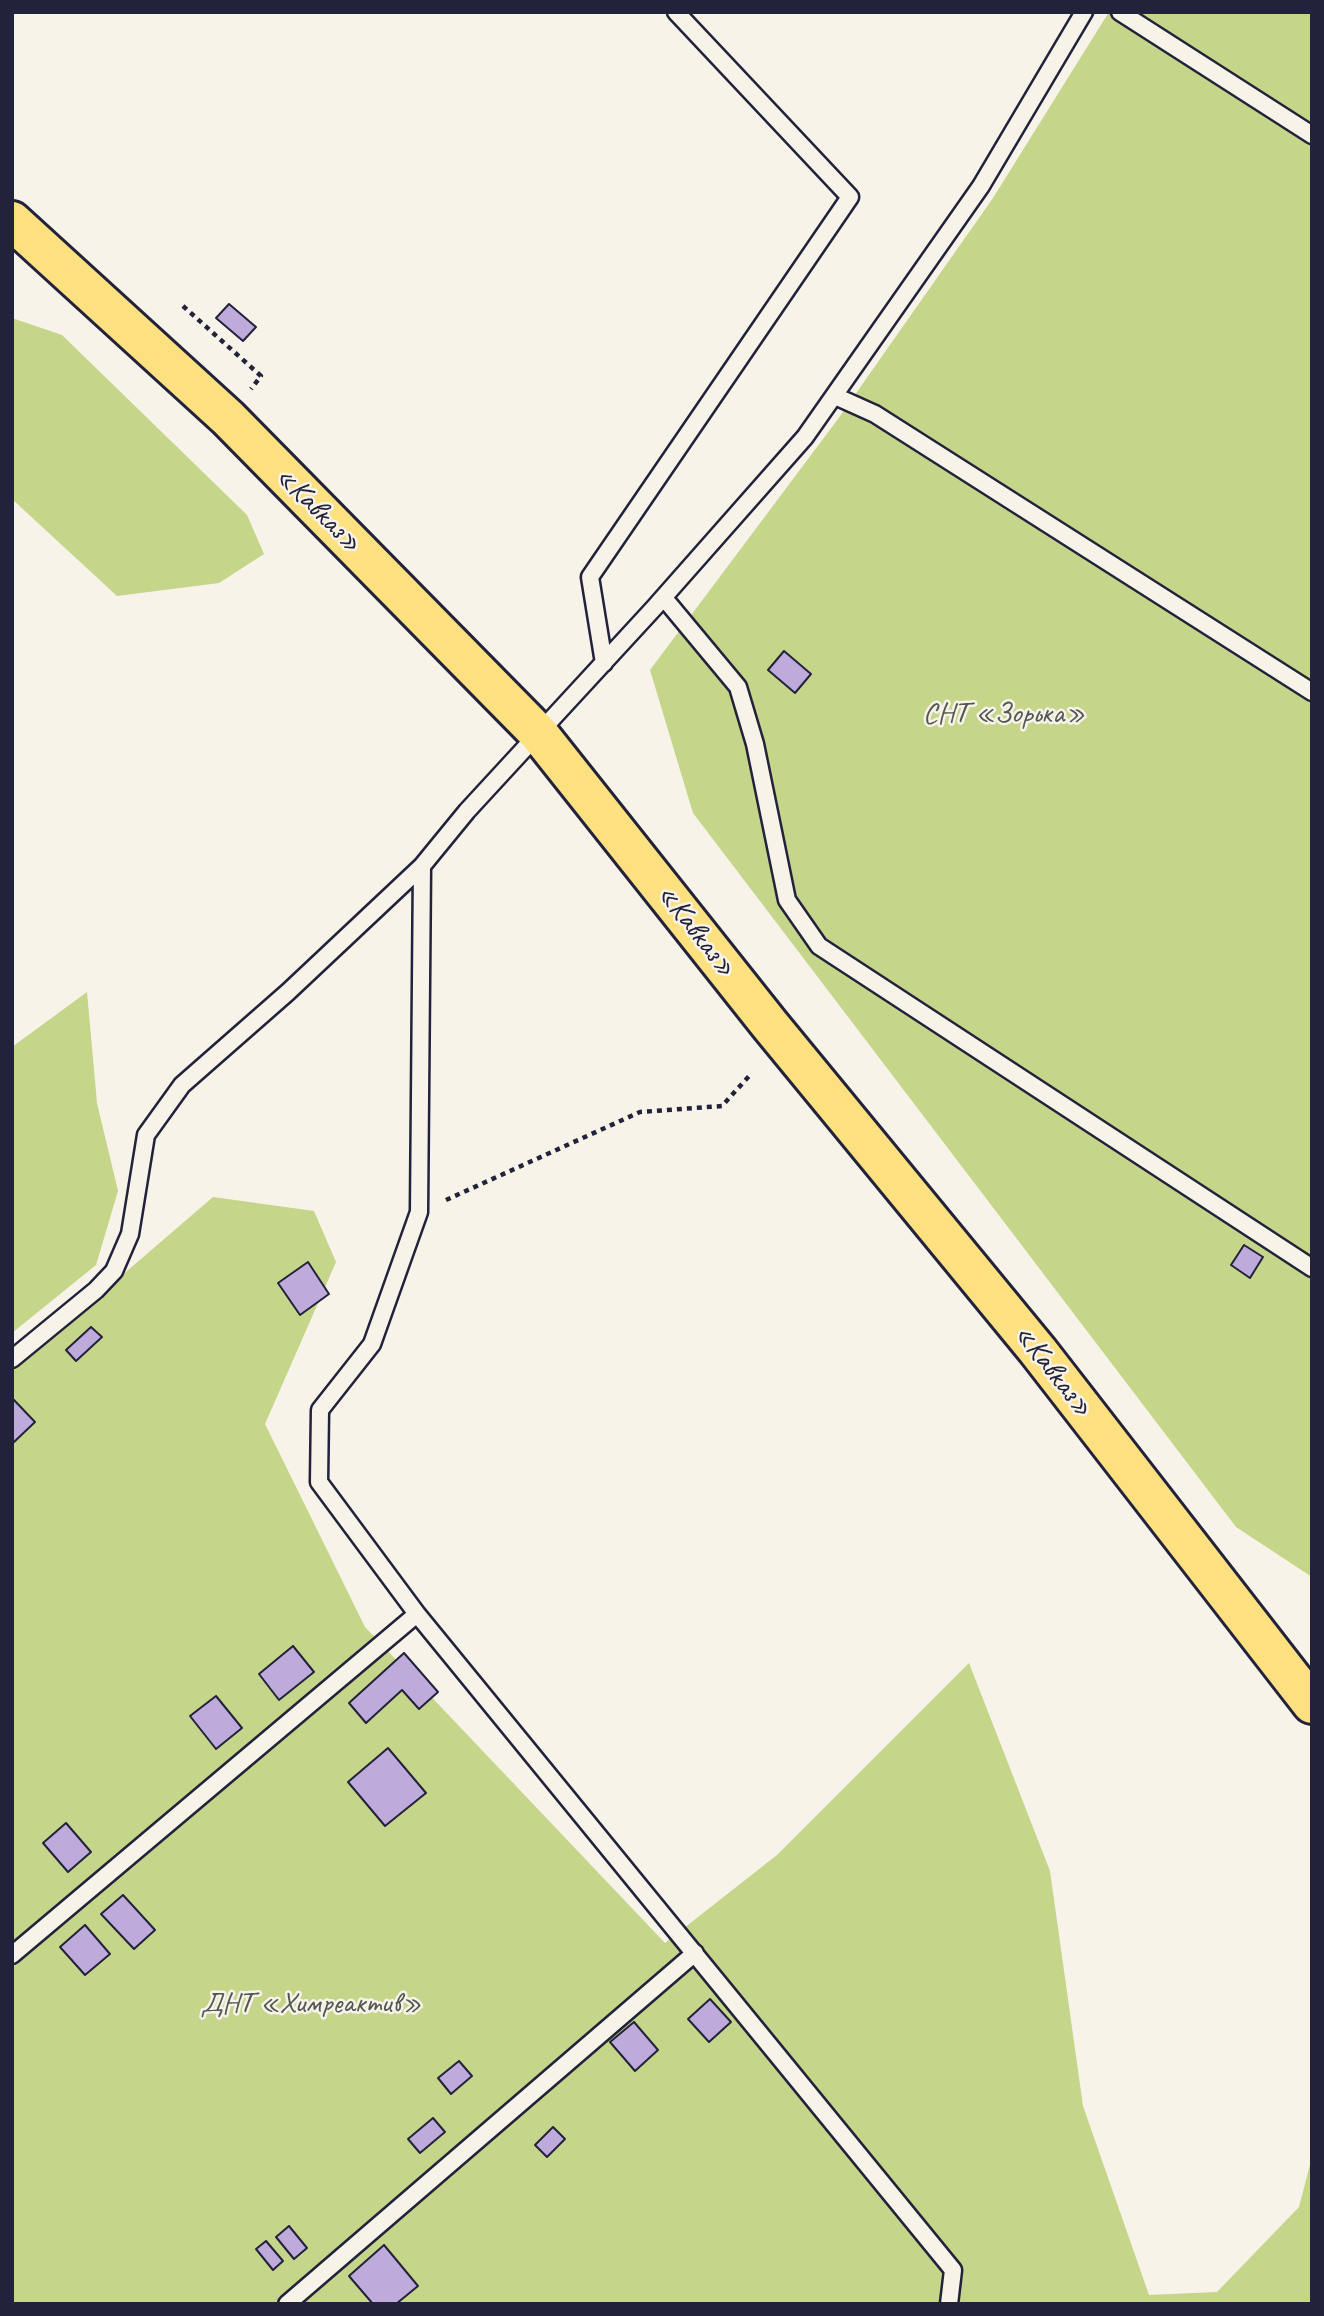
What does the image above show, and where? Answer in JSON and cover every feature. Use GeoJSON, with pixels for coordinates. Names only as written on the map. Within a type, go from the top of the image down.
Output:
{"type":"FeatureCollection","features":[{"type":"Feature","properties":{"kind":"highway","name":"«Кавказ»"},"geometry":{"type":"LineString","coordinates":[[12,221],[228,418],[539,734],[770,1024],[1038,1351],[1312,1703]]}},
{"type":"Feature","properties":{"kind":"lane"},"geometry":{"type":"LineString","coordinates":[[604,663],[590,577],[850,197],[676,12]]}},
{"type":"Feature","properties":{"kind":"lane"},"geometry":{"type":"LineString","coordinates":[[12,1359],[96,1290],[114,1271],[130,1234],[146,1135],[182,1086],[288,992],[422,866],[467,811],[664,598],[805,437],[981,186],[1084,12]]}},
{"type":"Feature","properties":{"kind":"lane"},"geometry":{"type":"LineString","coordinates":[[1120,12],[1312,135]]}},
{"type":"Feature","properties":{"kind":"lane"},"geometry":{"type":"LineString","coordinates":[[835,396],[875,414],[1312,692]]}},
{"type":"Feature","properties":{"kind":"lane"},"geometry":{"type":"LineString","coordinates":[[664,598],[738,687],[755,744],[787,900],[819,946],[1312,1268]]}},
{"type":"Feature","properties":{"kind":"lane"},"geometry":{"type":"LineString","coordinates":[[422,866],[419,1212],[372,1344],[320,1410],[319,1482],[417,1614],[953,2270],[949,2304]]}},
{"type":"Feature","properties":{"kind":"lane"},"geometry":{"type":"LineString","coordinates":[[12,1955],[417,1614]]}},
{"type":"Feature","properties":{"kind":"lane"},"geometry":{"type":"LineString","coordinates":[[287,2304],[695,1953]]}},
{"type":"Feature","properties":{"kind":"path"},"geometry":{"type":"LineString","coordinates":[[419,1212],[640,1112],[722,1106],[750,1075]]}},
{"type":"Feature","properties":{"kind":"green space","name":"СНТ «Зорька»"},"geometry":{"type":"Polygon","coordinates":[[[1109,12],[1312,12],[1312,1577],[1236,1527],[693,813],[650,670],[838,419],[993,198],[1109,12]]]}},
{"type":"Feature","properties":{"kind":"green space"},"geometry":{"type":"Polygon","coordinates":[[[12,318],[62,335],[247,515],[264,554],[219,583],[117,596],[12,499],[12,318]]]}},
{"type":"Feature","properties":{"kind":"green space"},"geometry":{"type":"Polygon","coordinates":[[[87,992],[97,1103],[118,1191],[96,1265],[12,1333],[12,1047],[87,992]]]}},
{"type":"Feature","properties":{"kind":"green space","name":"ДНТ «Химреактив»"},"geometry":{"type":"Polygon","coordinates":[[[213,1197],[314,1211],[336,1262],[265,1424],[365,1627],[665,1943],[777,1855],[969,1663],[1050,1871],[1083,2106],[1149,2295],[1217,2292],[1299,2207],[1312,2157],[1312,2304],[12,2304],[12,1370],[213,1197]]]}},
{"type":"Feature","properties":{"kind":"building"},"geometry":{"type":"Polygon","coordinates":[[[229,304],[256,327],[243,341],[216,318],[229,304]]]}},
{"type":"Feature","properties":{"kind":"building"},"geometry":{"type":"Polygon","coordinates":[[[784,651],[811,674],[795,693],[768,670],[784,651]]]}},
{"type":"Feature","properties":{"kind":"building"},"geometry":{"type":"Polygon","coordinates":[[[1244,1245],[1263,1257],[1250,1278],[1231,1265],[1244,1245]]]}},
{"type":"Feature","properties":{"kind":"building"},"geometry":{"type":"Polygon","coordinates":[[[308,1262],[329,1294],[300,1315],[278,1283],[308,1262]]]}},
{"type":"Feature","properties":{"kind":"building"},"geometry":{"type":"Polygon","coordinates":[[[91,1327],[102,1337],[76,1361],[66,1350],[91,1327]]]}},
{"type":"Feature","properties":{"kind":"building"},"geometry":{"type":"Polygon","coordinates":[[[13,1399],[35,1422],[14,1442],[12,1440],[13,1399]]]}},
{"type":"Feature","properties":{"kind":"building"},"geometry":{"type":"Polygon","coordinates":[[[293,1646],[314,1672],[279,1700],[259,1674],[293,1646]]]}},
{"type":"Feature","properties":{"kind":"building"},"geometry":{"type":"Polygon","coordinates":[[[404,1653],[438,1692],[419,1709],[402,1690],[366,1723],[349,1703],[404,1653]]]}},
{"type":"Feature","properties":{"kind":"building"},"geometry":{"type":"Polygon","coordinates":[[[216,1696],[242,1728],[216,1749],[190,1716],[216,1696]]]}},
{"type":"Feature","properties":{"kind":"building"},"geometry":{"type":"Polygon","coordinates":[[[388,1748],[426,1793],[385,1826],[348,1782],[388,1748]]]}},
{"type":"Feature","properties":{"kind":"building"},"geometry":{"type":"Polygon","coordinates":[[[66,1823],[91,1852],[68,1872],[43,1843],[66,1823]]]}},
{"type":"Feature","properties":{"kind":"building"},"geometry":{"type":"Polygon","coordinates":[[[123,1895],[155,1930],[134,1949],[101,1914],[123,1895]]]}},
{"type":"Feature","properties":{"kind":"building"},"geometry":{"type":"Polygon","coordinates":[[[85,1925],[110,1954],[85,1975],[60,1947],[85,1925]]]}},
{"type":"Feature","properties":{"kind":"building"},"geometry":{"type":"Polygon","coordinates":[[[710,1999],[731,2022],[709,2042],[688,2019],[710,1999]]]}},
{"type":"Feature","properties":{"kind":"building"},"geometry":{"type":"Polygon","coordinates":[[[634,2022],[658,2050],[635,2071],[610,2042],[634,2022]]]}},
{"type":"Feature","properties":{"kind":"building"},"geometry":{"type":"Polygon","coordinates":[[[459,2061],[472,2076],[451,2094],[438,2078],[459,2061]]]}},
{"type":"Feature","properties":{"kind":"building"},"geometry":{"type":"Polygon","coordinates":[[[433,2118],[445,2132],[420,2153],[408,2139],[433,2118]]]}},
{"type":"Feature","properties":{"kind":"building"},"geometry":{"type":"Polygon","coordinates":[[[553,2127],[565,2139],[547,2157],[535,2145],[553,2127]]]}},
{"type":"Feature","properties":{"kind":"building"},"geometry":{"type":"Polygon","coordinates":[[[289,2226],[307,2248],[294,2259],[276,2237],[289,2226]]]}},
{"type":"Feature","properties":{"kind":"building"},"geometry":{"type":"Polygon","coordinates":[[[266,2241],[283,2261],[273,2270],[256,2249],[266,2241]]]}},
{"type":"Feature","properties":{"kind":"building"},"geometry":{"type":"Polygon","coordinates":[[[384,2245],[418,2286],[396,2304],[373,2304],[349,2276],[384,2245]]]}}]}
